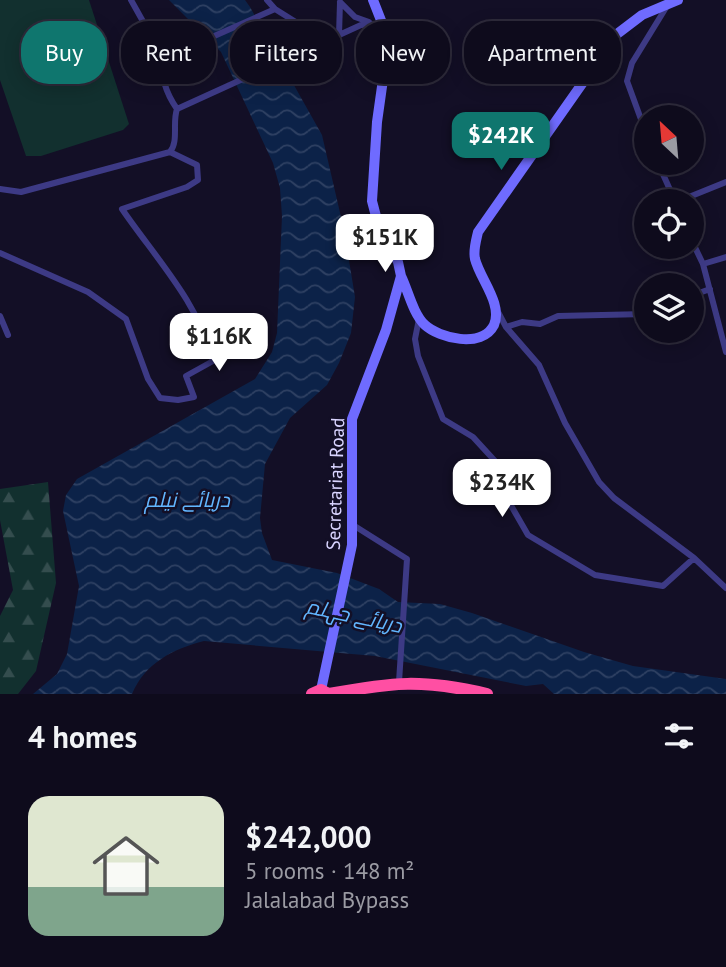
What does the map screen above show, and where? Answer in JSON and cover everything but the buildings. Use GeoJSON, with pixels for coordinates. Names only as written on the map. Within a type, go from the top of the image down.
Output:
{"type":"FeatureCollection","features":[{"type":"Feature","properties":{"kind":"highway"},"geometry":{"type":"LineString","coordinates":[[322,691],[400,682],[455,687],[487,694]]}},
{"type":"Feature","properties":{"kind":"main road"},"geometry":{"type":"LineString","coordinates":[[373,0],[381,21]]}},
{"type":"Feature","properties":{"kind":"main road"},"geometry":{"type":"LineString","coordinates":[[382,84],[372,201],[378,224],[398,262],[419,317],[437,332],[456,339],[471,339],[494,326],[496,308],[475,257],[478,232],[617,34],[642,15],[678,0]]}},
{"type":"Feature","properties":{"kind":"main road","name":"Secretariat Road"},"geometry":{"type":"LineString","coordinates":[[322,691],[352,545],[352,419],[386,330],[401,275]]}},
{"type":"Feature","properties":{"kind":"street"},"geometry":{"type":"LineString","coordinates":[[131,0],[143,21]]}},
{"type":"Feature","properties":{"kind":"street"},"geometry":{"type":"LineString","coordinates":[[267,0],[274,10],[292,21]]}},
{"type":"Feature","properties":{"kind":"street"},"geometry":{"type":"LineString","coordinates":[[340,1],[355,17],[366,21]]}},
{"type":"Feature","properties":{"kind":"street"},"geometry":{"type":"LineString","coordinates":[[339,21],[340,1]]}},
{"type":"Feature","properties":{"kind":"street"},"geometry":{"type":"LineString","coordinates":[[636,105],[627,81],[632,64],[667,5]]}},
{"type":"Feature","properties":{"kind":"street"},"geometry":{"type":"LineString","coordinates":[[216,35],[274,10]]}},
{"type":"Feature","properties":{"kind":"street"},"geometry":{"type":"LineString","coordinates":[[166,84],[166,90],[177,109],[174,120],[175,142],[170,152]]}},
{"type":"Feature","properties":{"kind":"street"},"geometry":{"type":"LineString","coordinates":[[177,109],[231,84]]}},
{"type":"Feature","properties":{"kind":"street"},"geometry":{"type":"LineString","coordinates":[[0,189],[21,192],[170,152],[197,165],[198,180],[187,187],[122,209],[198,318],[210,347],[213,361],[186,376],[194,397],[178,400],[160,398],[148,379],[126,319],[109,306],[88,292],[0,253]]}},
{"type":"Feature","properties":{"kind":"street"},"geometry":{"type":"LineString","coordinates":[[704,191],[726,182]]}},
{"type":"Feature","properties":{"kind":"street"},"geometry":{"type":"LineString","coordinates":[[703,264],[726,257]]}},
{"type":"Feature","properties":{"kind":"street"},"geometry":{"type":"LineString","coordinates":[[701,259],[726,352]]}},
{"type":"Feature","properties":{"kind":"street"},"geometry":{"type":"LineString","coordinates":[[704,291],[710,289]]}},
{"type":"Feature","properties":{"kind":"street"},"geometry":{"type":"LineString","coordinates":[[496,308],[506,327],[539,365],[565,423],[599,481],[614,498],[694,558],[726,588]]}},
{"type":"Feature","properties":{"kind":"street"},"geometry":{"type":"LineString","coordinates":[[506,327],[522,322],[540,324],[558,316],[634,314]]}},
{"type":"Feature","properties":{"kind":"street"},"geometry":{"type":"LineString","coordinates":[[0,316],[8,335]]}},
{"type":"Feature","properties":{"kind":"street"},"geometry":{"type":"LineString","coordinates":[[419,317],[415,339],[418,356],[443,419],[473,436],[495,461],[505,495],[528,535],[595,575],[663,586],[694,558]]}},
{"type":"Feature","properties":{"kind":"street"},"geometry":{"type":"LineString","coordinates":[[353,525],[407,559],[398,667],[400,682]]}},
{"type":"Feature","properties":{"kind":"street"},"geometry":{"type":"LineString","coordinates":[[355,689],[378,694]]}},
{"type":"Feature","properties":{"kind":"green space"},"geometry":{"type":"Polygon","coordinates":[[[0,0],[89,0],[96,21],[21,21],[21,84],[107,84],[107,56],[129,124],[123,130],[41,156],[26,156],[0,80],[0,0]]]}},
{"type":"Feature","properties":{"kind":"green space"},"geometry":{"type":"Polygon","coordinates":[[[48,482],[56,583],[36,671],[18,694],[0,694],[0,616],[13,590],[0,520],[0,489],[48,482]]]}},
{"type":"Feature","properties":{"kind":"water"},"geometry":{"type":"Polygon","coordinates":[[[169,0],[245,0],[258,21],[230,21],[230,71],[216,47],[216,21],[190,21],[169,0]]]}},
{"type":"Feature","properties":{"kind":"water"},"geometry":{"type":"Polygon","coordinates":[[[236,84],[293,84],[322,135],[344,230],[355,297],[351,333],[339,363],[327,385],[290,418],[265,464],[260,518],[262,533],[272,560],[337,573],[379,589],[398,602],[440,604],[633,666],[726,679],[726,694],[554,694],[543,684],[526,686],[375,656],[204,641],[161,659],[144,674],[132,694],[33,694],[57,674],[67,654],[79,586],[63,511],[66,495],[77,479],[255,379],[272,352],[277,333],[282,216],[280,188],[273,163],[236,84]]]}},
{"type":"Feature","properties":{"kind":"water label","name":"دریائے نیلم"},"geometry":{"type":"Point","coordinates":[187,500]}},
{"type":"Feature","properties":{"kind":"water label","name":"دریائے جہلم"},"geometry":{"type":"Point","coordinates":[354,616]}}]}
